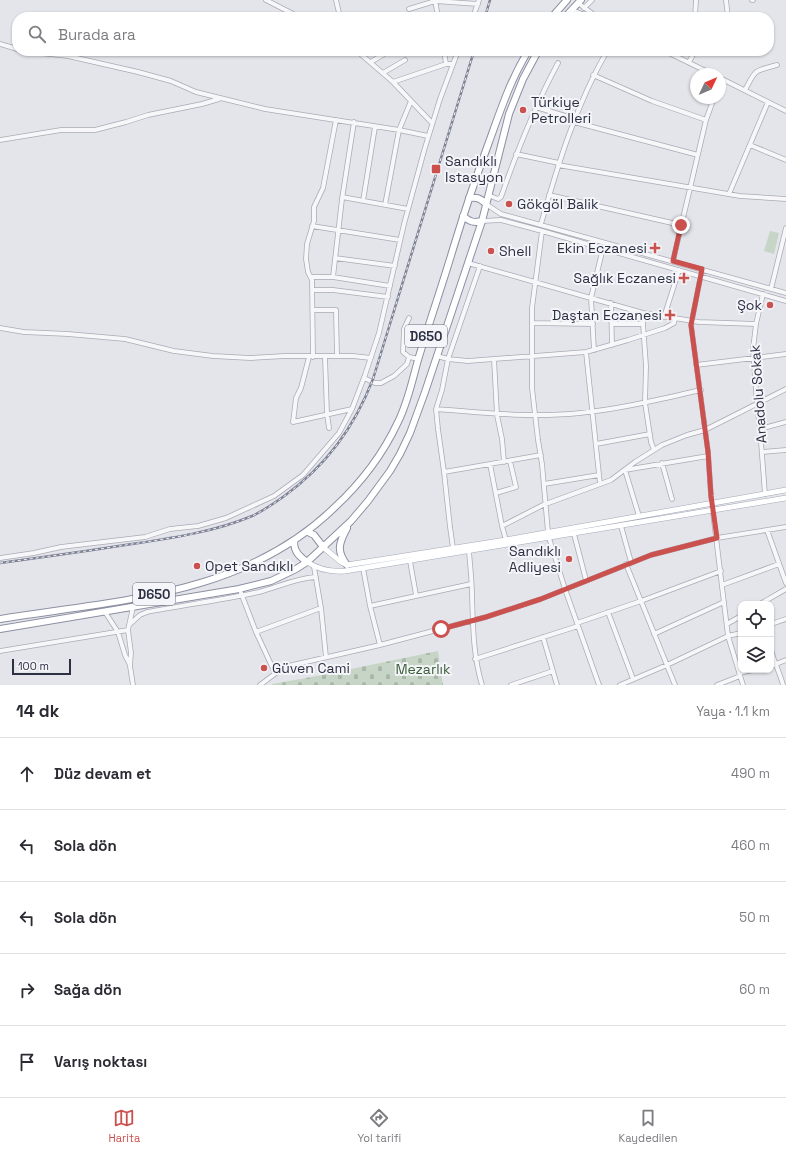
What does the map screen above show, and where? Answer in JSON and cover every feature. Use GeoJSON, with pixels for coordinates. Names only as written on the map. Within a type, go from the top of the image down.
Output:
{"type":"FeatureCollection","features":[{"type":"Feature","properties":{"kind":"highway"},"geometry":{"type":"LineString","coordinates":[[556,12],[564,1],[572,10],[578,1]]}},
{"type":"Feature","properties":{"kind":"highway","name":"D650"},"geometry":{"type":"LineString","coordinates":[[0,620],[108,603],[195,585],[219,578],[254,564],[308,532],[349,494],[369,470],[381,452],[403,411],[469,198],[509,86],[525,56]]}},
{"type":"Feature","properties":{"kind":"highway","name":"D650"},"geometry":{"type":"LineString","coordinates":[[0,629],[133,607],[240,592],[296,570],[324,548],[351,521],[368,502],[390,471],[400,454],[418,412],[482,221],[509,114],[520,86],[535,56]]}},
{"type":"Feature","properties":{"kind":"highway"},"geometry":{"type":"LineString","coordinates":[[469,198],[476,197],[481,199],[486,204]]}},
{"type":"Feature","properties":{"kind":"highway"},"geometry":{"type":"LineString","coordinates":[[463,216],[474,223],[482,221]]}},
{"type":"Feature","properties":{"kind":"highway"},"geometry":{"type":"LineString","coordinates":[[347,565],[340,553],[340,547],[341,539],[351,521]]}},
{"type":"Feature","properties":{"kind":"highway"},"geometry":{"type":"LineString","coordinates":[[308,532],[314,535],[324,548]]}},
{"type":"Feature","properties":{"kind":"highway"},"geometry":{"type":"LineString","coordinates":[[294,541],[294,550],[307,562]]}},
{"type":"Feature","properties":{"kind":"main road"},"geometry":{"type":"LineString","coordinates":[[307,562],[314,567],[337,572],[469,551],[639,516],[786,490]]}},
{"type":"Feature","properties":{"kind":"main road"},"geometry":{"type":"LineString","coordinates":[[324,548],[347,565],[506,540],[549,535],[574,534],[786,498]]}},
{"type":"Feature","properties":{"kind":"street"},"geometry":{"type":"LineString","coordinates":[[266,0],[289,12]]}},
{"type":"Feature","properties":{"kind":"street"},"geometry":{"type":"LineString","coordinates":[[336,0],[339,12]]}},
{"type":"Feature","properties":{"kind":"street"},"geometry":{"type":"LineString","coordinates":[[435,0],[437,12]]}},
{"type":"Feature","properties":{"kind":"street"},"geometry":{"type":"LineString","coordinates":[[409,9],[435,0],[479,2],[475,12]]}},
{"type":"Feature","properties":{"kind":"street"},"geometry":{"type":"LineString","coordinates":[[584,8],[592,0]]}},
{"type":"Feature","properties":{"kind":"street"},"geometry":{"type":"LineString","coordinates":[[695,12],[696,0]]}},
{"type":"Feature","properties":{"kind":"street"},"geometry":{"type":"LineString","coordinates":[[726,0],[727,12]]}},
{"type":"Feature","properties":{"kind":"street"},"geometry":{"type":"LineString","coordinates":[[578,1],[590,12]]}},
{"type":"Feature","properties":{"kind":"street"},"geometry":{"type":"LineString","coordinates":[[572,10],[577,12]]}},
{"type":"Feature","properties":{"kind":"street"},"geometry":{"type":"LineString","coordinates":[[0,44],[12,48]]}},
{"type":"Feature","properties":{"kind":"street"},"geometry":{"type":"LineString","coordinates":[[68,56],[138,72],[220,99],[265,109],[354,122],[428,136]]}},
{"type":"Feature","properties":{"kind":"street"},"geometry":{"type":"LineString","coordinates":[[363,56],[393,82],[432,123]]}},
{"type":"Feature","properties":{"kind":"street"},"geometry":{"type":"LineString","coordinates":[[371,62],[381,56]]}},
{"type":"Feature","properties":{"kind":"street"},"geometry":{"type":"LineString","coordinates":[[445,56],[446,64]]}},
{"type":"Feature","properties":{"kind":"street"},"geometry":{"type":"LineString","coordinates":[[0,558],[34,554],[61,547],[145,537],[170,529],[198,526],[226,518],[274,496],[302,475],[339,433],[352,410],[364,378],[379,332],[400,240],[428,136],[456,56]]}},
{"type":"Feature","properties":{"kind":"street"},"geometry":{"type":"LineString","coordinates":[[541,224],[574,120],[593,75],[603,56]]}},
{"type":"Feature","properties":{"kind":"street"},"geometry":{"type":"LineString","coordinates":[[676,56],[700,68]]}},
{"type":"Feature","properties":{"kind":"street"},"geometry":{"type":"LineString","coordinates":[[689,62],[692,56]]}},
{"type":"Feature","properties":{"kind":"street"},"geometry":{"type":"LineString","coordinates":[[383,73],[405,60]]}},
{"type":"Feature","properties":{"kind":"street"},"geometry":{"type":"LineString","coordinates":[[488,195],[498,200],[501,197],[516,154],[536,107],[558,63]]}},
{"type":"Feature","properties":{"kind":"street"},"geometry":{"type":"LineString","coordinates":[[393,82],[446,64],[453,64]]}},
{"type":"Feature","properties":{"kind":"street"},"geometry":{"type":"LineString","coordinates":[[745,90],[754,73],[758,70],[777,65]]}},
{"type":"Feature","properties":{"kind":"street"},"geometry":{"type":"LineString","coordinates":[[593,75],[652,102],[706,120]]}},
{"type":"Feature","properties":{"kind":"street"},"geometry":{"type":"LineString","coordinates":[[726,82],[745,90],[786,111]]}},
{"type":"Feature","properties":{"kind":"street"},"geometry":{"type":"LineString","coordinates":[[0,140],[61,130],[95,130],[148,115],[220,99]]}},
{"type":"Feature","properties":{"kind":"street"},"geometry":{"type":"LineString","coordinates":[[385,205],[399,130],[411,101]]}},
{"type":"Feature","properties":{"kind":"street"},"geometry":{"type":"LineString","coordinates":[[729,194],[768,102]]}},
{"type":"Feature","properties":{"kind":"street"},"geometry":{"type":"LineString","coordinates":[[673,261],[706,120],[712,104]]}},
{"type":"Feature","properties":{"kind":"street"},"geometry":{"type":"LineString","coordinates":[[536,107],[574,120],[698,155]]}},
{"type":"Feature","properties":{"kind":"street"},"geometry":{"type":"LineString","coordinates":[[336,120],[323,188],[314,207],[312,226],[307,244],[306,259],[308,272],[312,280],[313,290],[311,357],[301,388],[296,398],[293,422],[352,410]]}},
{"type":"Feature","properties":{"kind":"street"},"geometry":{"type":"LineString","coordinates":[[333,276],[342,197],[354,122]]}},
{"type":"Feature","properties":{"kind":"street"},"geometry":{"type":"LineString","coordinates":[[363,201],[375,126]]}},
{"type":"Feature","properties":{"kind":"street"},"geometry":{"type":"LineString","coordinates":[[750,145],[786,160]]}},
{"type":"Feature","properties":{"kind":"street"},"geometry":{"type":"LineString","coordinates":[[516,154],[559,164],[690,188],[729,194],[786,199]]}},
{"type":"Feature","properties":{"kind":"street"},"geometry":{"type":"LineString","coordinates":[[549,196],[681,225]]}},
{"type":"Feature","properties":{"kind":"street"},"geometry":{"type":"LineString","coordinates":[[342,197],[408,209]]}},
{"type":"Feature","properties":{"kind":"street"},"geometry":{"type":"LineString","coordinates":[[486,204],[501,214],[786,293]]}},
{"type":"Feature","properties":{"kind":"street"},"geometry":{"type":"LineString","coordinates":[[482,221],[501,220],[763,294],[786,302]]}},
{"type":"Feature","properties":{"kind":"street"},"geometry":{"type":"LineString","coordinates":[[312,226],[400,240]]}},
{"type":"Feature","properties":{"kind":"street"},"geometry":{"type":"LineString","coordinates":[[771,289],[786,228]]}},
{"type":"Feature","properties":{"kind":"street"},"geometry":{"type":"LineString","coordinates":[[542,231],[532,308],[532,388],[547,504],[549,535],[565,589],[599,685]]}},
{"type":"Feature","properties":{"kind":"street"},"geometry":{"type":"LineString","coordinates":[[594,350],[591,298],[603,248]]}},
{"type":"Feature","properties":{"kind":"street"},"geometry":{"type":"LineString","coordinates":[[335,258],[394,266]]}},
{"type":"Feature","properties":{"kind":"street"},"geometry":{"type":"LineString","coordinates":[[468,263],[643,313],[698,322],[756,324]]}},
{"type":"Feature","properties":{"kind":"street"},"geometry":{"type":"LineString","coordinates":[[454,548],[450,527],[436,409],[442,390],[448,359],[480,266]]}},
{"type":"Feature","properties":{"kind":"street"},"geometry":{"type":"LineString","coordinates":[[702,269],[691,325],[705,430],[712,504],[728,636],[743,685]]}},
{"type":"Feature","properties":{"kind":"street"},"geometry":{"type":"LineString","coordinates":[[664,317],[679,270]]}},
{"type":"Feature","properties":{"kind":"street"},"geometry":{"type":"LineString","coordinates":[[311,277],[333,276],[390,286]]}},
{"type":"Feature","properties":{"kind":"street"},"geometry":{"type":"LineString","coordinates":[[313,290],[333,290],[388,297]]}},
{"type":"Feature","properties":{"kind":"street","name":"Anadolu Sokak"},"geometry":{"type":"LineString","coordinates":[[763,294],[756,324],[753,349],[756,404],[760,429],[765,494]]}},
{"type":"Feature","properties":{"kind":"street"},"geometry":{"type":"LineString","coordinates":[[611,303],[612,345]]}},
{"type":"Feature","properties":{"kind":"street"},"geometry":{"type":"LineString","coordinates":[[313,310],[336,310],[337,356]]}},
{"type":"Feature","properties":{"kind":"street"},"geometry":{"type":"LineString","coordinates":[[643,313],[643,335],[646,366],[645,403],[654,450]]}},
{"type":"Feature","properties":{"kind":"street"},"geometry":{"type":"LineString","coordinates":[[409,318],[404,329],[403,352],[409,357],[419,359]]}},
{"type":"Feature","properties":{"kind":"street"},"geometry":{"type":"LineString","coordinates":[[436,356],[468,361],[586,352],[670,326],[674,323],[675,319]]}},
{"type":"Feature","properties":{"kind":"street"},"geometry":{"type":"LineString","coordinates":[[532,323],[593,324]]}},
{"type":"Feature","properties":{"kind":"street"},"geometry":{"type":"LineString","coordinates":[[612,324],[643,324]]}},
{"type":"Feature","properties":{"kind":"street"},"geometry":{"type":"LineString","coordinates":[[0,328],[24,332],[125,339],[174,351],[213,356],[250,358],[337,356],[371,358]]}},
{"type":"Feature","properties":{"kind":"street"},"geometry":{"type":"LineString","coordinates":[[586,352],[600,484]]}},
{"type":"Feature","properties":{"kind":"street"},"geometry":{"type":"LineString","coordinates":[[696,365],[786,354]]}},
{"type":"Feature","properties":{"kind":"street"},"geometry":{"type":"LineString","coordinates":[[325,357],[327,414],[329,428]]}},
{"type":"Feature","properties":{"kind":"street"},"geometry":{"type":"LineString","coordinates":[[364,378],[375,383],[381,383],[394,376],[407,364],[409,357]]}},
{"type":"Feature","properties":{"kind":"street"},"geometry":{"type":"LineString","coordinates":[[494,359],[497,415],[502,439],[504,462]]}},
{"type":"Feature","properties":{"kind":"street"},"geometry":{"type":"LineString","coordinates":[[502,526],[547,504],[611,480],[654,450],[687,435],[705,430],[786,389]]}},
{"type":"Feature","properties":{"kind":"street"},"geometry":{"type":"LineString","coordinates":[[436,409],[497,415],[580,413],[645,403],[700,390]]}},
{"type":"Feature","properties":{"kind":"street"},"geometry":{"type":"LineString","coordinates":[[760,429],[786,422]]}},
{"type":"Feature","properties":{"kind":"street"},"geometry":{"type":"LineString","coordinates":[[596,444],[650,434]]}},
{"type":"Feature","properties":{"kind":"street"},"geometry":{"type":"LineString","coordinates":[[762,452],[786,450]]}},
{"type":"Feature","properties":{"kind":"street"},"geometry":{"type":"LineString","coordinates":[[444,472],[541,456]]}},
{"type":"Feature","properties":{"kind":"street"},"geometry":{"type":"LineString","coordinates":[[625,470],[708,456]]}},
{"type":"Feature","properties":{"kind":"street"},"geometry":{"type":"LineString","coordinates":[[496,493],[516,488],[510,461]]}},
{"type":"Feature","properties":{"kind":"street"},"geometry":{"type":"LineString","coordinates":[[662,463],[672,498]]}},
{"type":"Feature","properties":{"kind":"street"},"geometry":{"type":"LineString","coordinates":[[490,464],[506,540]]}},
{"type":"Feature","properties":{"kind":"street"},"geometry":{"type":"LineString","coordinates":[[625,470],[639,516]]}},
{"type":"Feature","properties":{"kind":"street"},"geometry":{"type":"LineString","coordinates":[[544,484],[599,475]]}},
{"type":"Feature","properties":{"kind":"street"},"geometry":{"type":"LineString","coordinates":[[621,526],[631,562]]}},
{"type":"Feature","properties":{"kind":"street"},"geometry":{"type":"LineString","coordinates":[[260,685],[284,667],[380,645],[472,621],[541,599],[651,555],[717,538],[786,527]]}},
{"type":"Feature","properties":{"kind":"street"},"geometry":{"type":"LineString","coordinates":[[767,530],[786,583]]}},
{"type":"Feature","properties":{"kind":"street"},"geometry":{"type":"LineString","coordinates":[[574,534],[586,580]]}},
{"type":"Feature","properties":{"kind":"street"},"geometry":{"type":"LineString","coordinates":[[469,551],[475,659],[482,685]]}},
{"type":"Feature","properties":{"kind":"street"},"geometry":{"type":"LineString","coordinates":[[410,561],[416,595]]}},
{"type":"Feature","properties":{"kind":"street"},"geometry":{"type":"LineString","coordinates":[[626,564],[675,685]]}},
{"type":"Feature","properties":{"kind":"street"},"geometry":{"type":"LineString","coordinates":[[722,585],[779,564]]}},
{"type":"Feature","properties":{"kind":"street"},"geometry":{"type":"LineString","coordinates":[[314,567],[321,608],[326,657]]}},
{"type":"Feature","properties":{"kind":"street"},"geometry":{"type":"LineString","coordinates":[[363,568],[370,606],[380,645]]}},
{"type":"Feature","properties":{"kind":"street"},"geometry":{"type":"LineString","coordinates":[[475,659],[577,625],[721,570]]}},
{"type":"Feature","properties":{"kind":"street"},"geometry":{"type":"LineString","coordinates":[[0,651],[118,632],[129,627],[140,615],[147,612],[240,592],[269,589],[302,579],[316,577]]}},
{"type":"Feature","properties":{"kind":"street"},"geometry":{"type":"LineString","coordinates":[[370,606],[471,584]]}},
{"type":"Feature","properties":{"kind":"street"},"geometry":{"type":"LineString","coordinates":[[765,601],[786,589]]}},
{"type":"Feature","properties":{"kind":"street"},"geometry":{"type":"LineString","coordinates":[[240,592],[275,673]]}},
{"type":"Feature","properties":{"kind":"street"},"geometry":{"type":"LineString","coordinates":[[654,634],[724,602]]}},
{"type":"Feature","properties":{"kind":"street"},"geometry":{"type":"LineString","coordinates":[[130,666],[131,653],[129,627],[133,607]]}},
{"type":"Feature","properties":{"kind":"street"},"geometry":{"type":"LineString","coordinates":[[256,632],[321,608]]}},
{"type":"Feature","properties":{"kind":"street"},"geometry":{"type":"LineString","coordinates":[[105,612],[118,632],[130,666],[134,685]]}},
{"type":"Feature","properties":{"kind":"street"},"geometry":{"type":"LineString","coordinates":[[608,612],[633,680]]}},
{"type":"Feature","properties":{"kind":"street"},"geometry":{"type":"LineString","coordinates":[[727,624],[738,618]]}},
{"type":"Feature","properties":{"kind":"street"},"geometry":{"type":"LineString","coordinates":[[774,623],[786,619]]}},
{"type":"Feature","properties":{"kind":"street"},"geometry":{"type":"LineString","coordinates":[[620,685],[667,666],[728,636],[738,634]]}},
{"type":"Feature","properties":{"kind":"street"},"geometry":{"type":"LineString","coordinates":[[543,637],[557,685]]}},
{"type":"Feature","properties":{"kind":"street"},"geometry":{"type":"LineString","coordinates":[[774,657],[783,685]]}},
{"type":"Feature","properties":{"kind":"street"},"geometry":{"type":"LineString","coordinates":[[774,665],[786,660]]}},
{"type":"Feature","properties":{"kind":"street"},"geometry":{"type":"LineString","coordinates":[[511,685],[553,671]]}},
{"type":"Feature","properties":{"kind":"street"},"geometry":{"type":"LineString","coordinates":[[717,685],[745,673]]}},
{"type":"Feature","properties":{"kind":"green space"},"geometry":{"type":"Polygon","coordinates":[[[770,231],[779,233],[774,254],[764,251],[770,231]]]}},
{"type":"Feature","properties":{"kind":"green space","name":"Mezarlık"},"geometry":{"type":"Polygon","coordinates":[[[438,651],[443,685],[272,685],[272,684],[438,651]]]}},
{"type":"Feature","properties":{"kind":"railway"},"geometry":{"type":"LineString","coordinates":[[486,12],[490,0]]}},
{"type":"Feature","properties":{"kind":"railway"},"geometry":{"type":"LineString","coordinates":[[0,563],[82,552],[193,534],[238,522],[272,505],[313,472],[348,430],[373,379],[472,56]]}},
{"type":"Feature","properties":{"kind":"place","name":"Türkiye Petrolleri"},"geometry":{"type":"Point","coordinates":[523,110]}},
{"type":"Feature","properties":{"kind":"place","name":"Sandıklı Istasyon"},"geometry":{"type":"Point","coordinates":[436,169]}},
{"type":"Feature","properties":{"kind":"place","name":"Gökgöl Balik"},"geometry":{"type":"Point","coordinates":[509,204]}},
{"type":"Feature","properties":{"kind":"place","name":"Ekin Eczanesi"},"geometry":{"type":"Point","coordinates":[655,248]}},
{"type":"Feature","properties":{"kind":"place","name":"Shell"},"geometry":{"type":"Point","coordinates":[491,251]}},
{"type":"Feature","properties":{"kind":"place","name":"Sağlık Eczanesi"},"geometry":{"type":"Point","coordinates":[684,278]}},
{"type":"Feature","properties":{"kind":"place","name":"Şok"},"geometry":{"type":"Point","coordinates":[770,305]}},
{"type":"Feature","properties":{"kind":"place","name":"Daştan Eczanesi"},"geometry":{"type":"Point","coordinates":[670,315]}},
{"type":"Feature","properties":{"kind":"place","name":"Sandıklı Adliyesi"},"geometry":{"type":"Point","coordinates":[569,559]}},
{"type":"Feature","properties":{"kind":"place","name":"Opet Sandıklı"},"geometry":{"type":"Point","coordinates":[197,566]}},
{"type":"Feature","properties":{"kind":"place","name":"Güven Cami"},"geometry":{"type":"Point","coordinates":[264,668]}},
{"type":"Feature","properties":{"kind":"route"},"geometry":{"type":"LineString","coordinates":[[441,629],[486,617],[541,599],[651,555],[717,538],[711,496],[708,452],[691,325],[702,269],[673,261],[681,225]]}}]}
